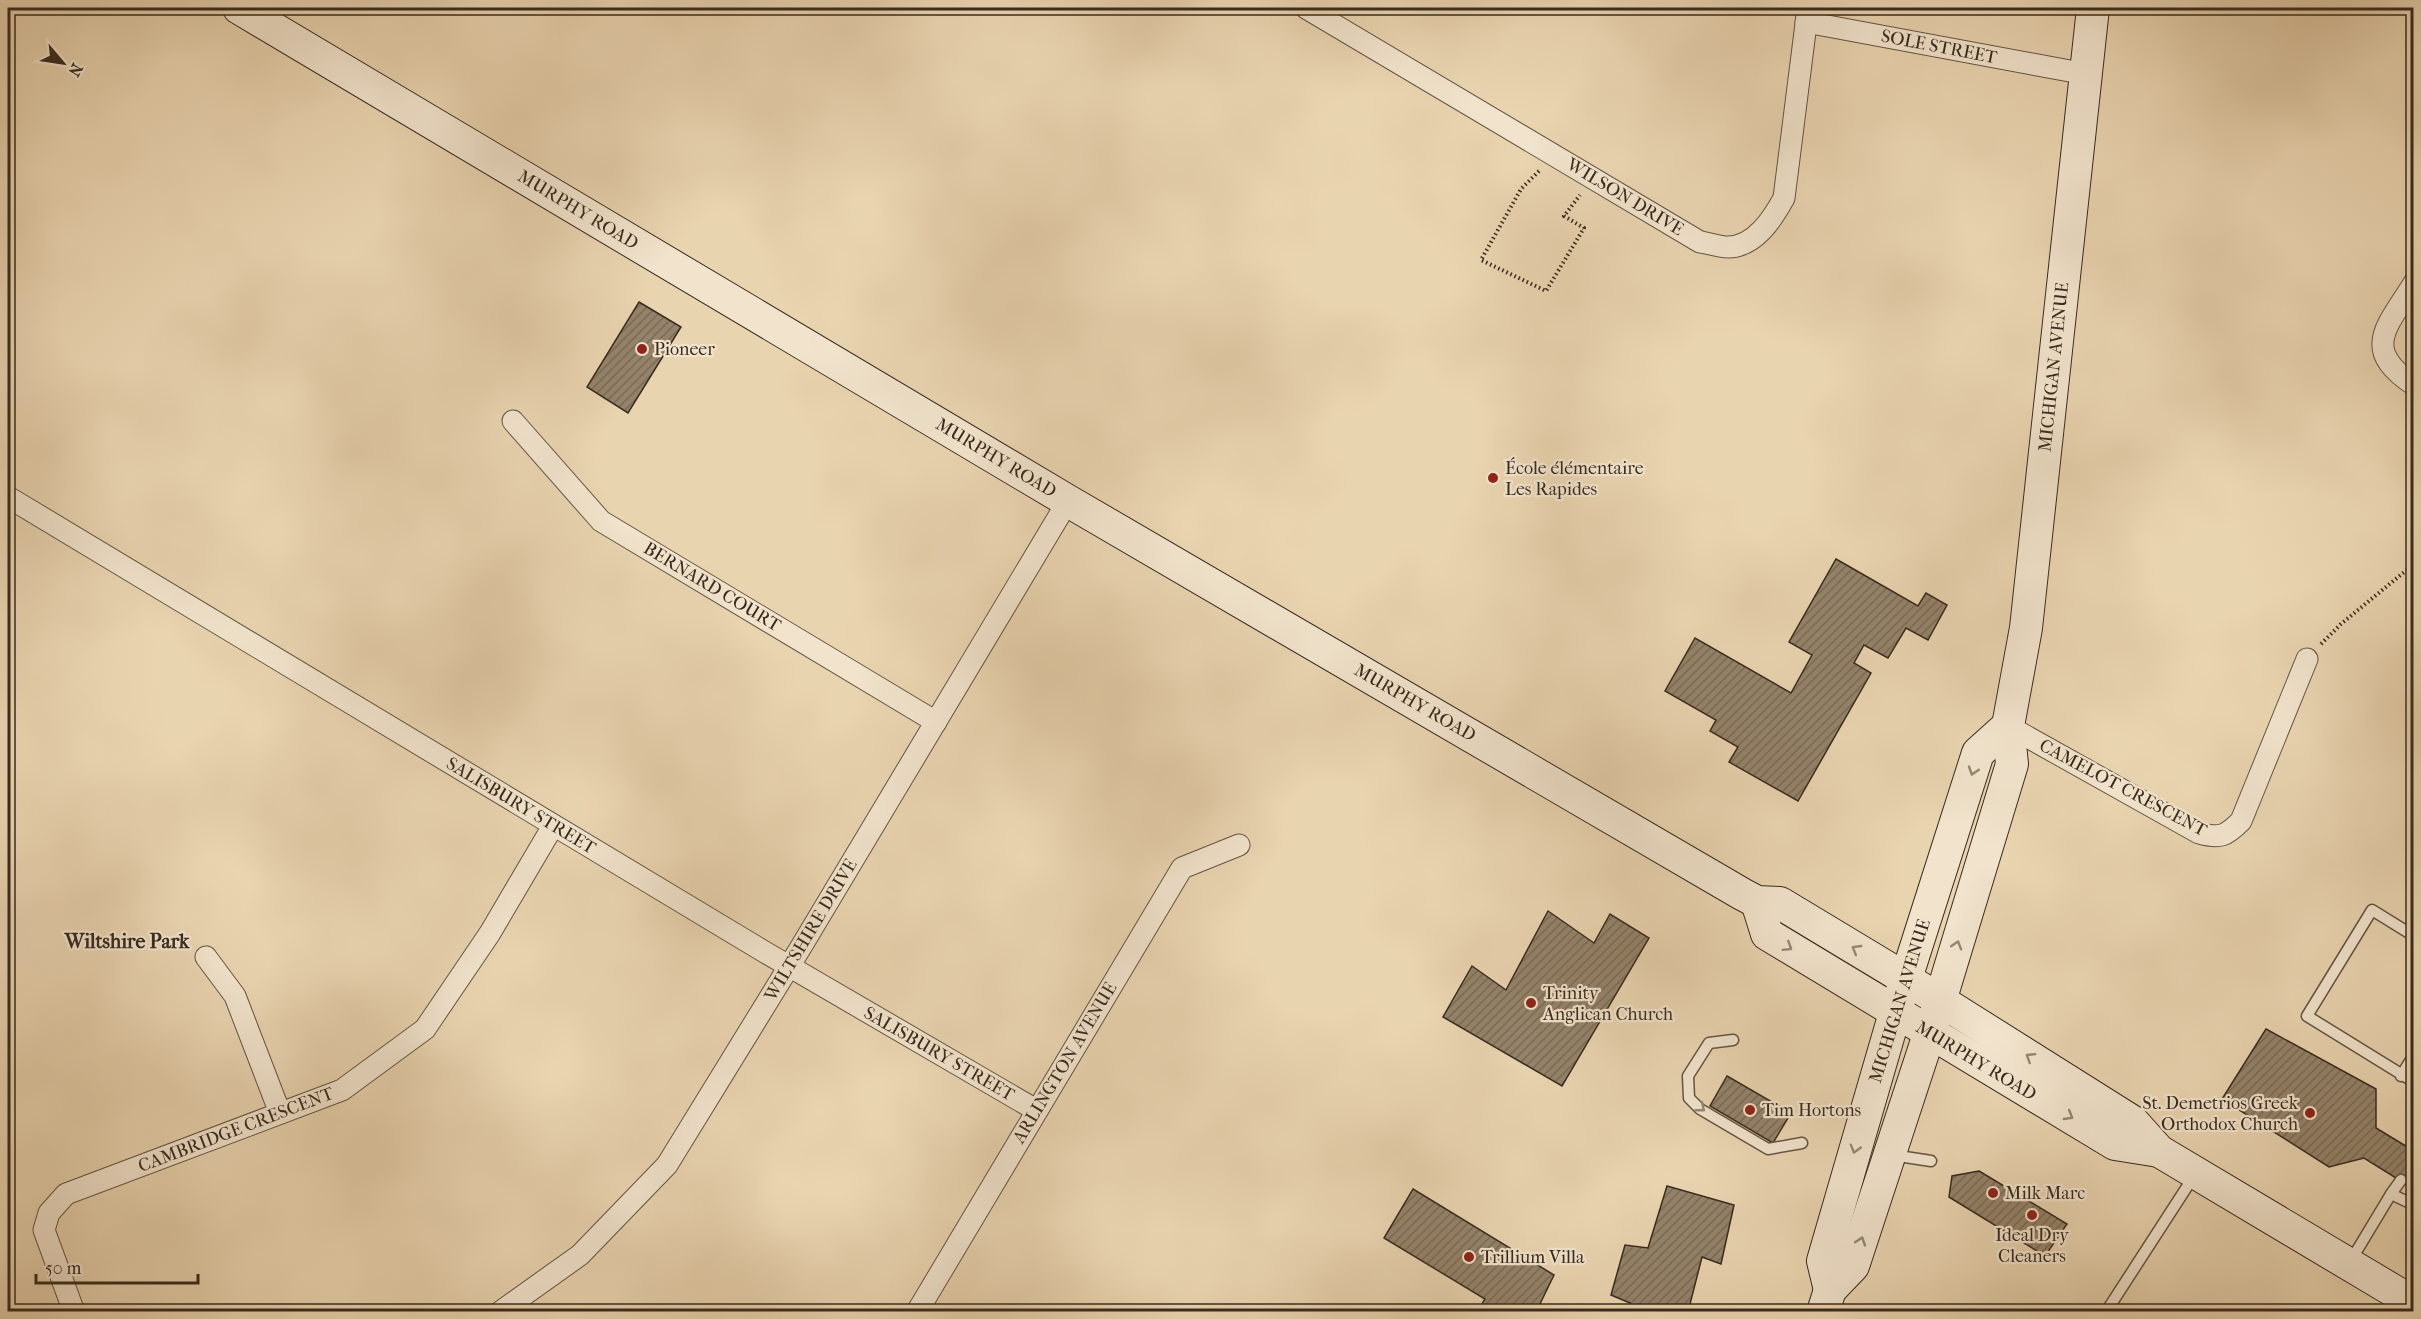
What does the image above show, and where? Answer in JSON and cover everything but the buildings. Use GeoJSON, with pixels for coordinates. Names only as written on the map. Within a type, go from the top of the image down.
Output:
{"type":"FeatureCollection","features":[{"type":"Feature","properties":{"kind":"street","name":"MURPHY ROAD"},"geometry":{"type":"LineString","coordinates":[[239,8],[1068,501],[1757,902],[1780,903],[1906,979],[2133,1122],[2158,1151],[2414,1303]]}},
{"type":"Feature","properties":{"kind":"street","name":"WILSON DRIVE"},"geometry":{"type":"LineString","coordinates":[[1306,8],[1700,242],[1730,247],[1751,240],[1772,220],[1784,198],[1807,15]]}},
{"type":"Feature","properties":{"kind":"street","name":"MICHIGAN AVENUE"},"geometry":{"type":"LineString","coordinates":[[1827,1300],[1853,1266],[1940,1001],[2012,764],[2008,726],[2026,628],[2093,8]]}},
{"type":"Feature","properties":{"kind":"street","name":"SOLE STREET"},"geometry":{"type":"LineString","coordinates":[[1807,15],[2086,74]]}},
{"type":"Feature","properties":{"kind":"street"},"geometry":{"type":"LineString","coordinates":[[2414,283],[2383,335],[2382,352],[2389,365],[2414,385]]}},
{"type":"Feature","properties":{"kind":"street","name":"BERNARD COURT"},"geometry":{"type":"LineString","coordinates":[[513,421],[601,521],[936,723]]}},
{"type":"Feature","properties":{"kind":"street","name":"SALISBURY STREET"},"geometry":{"type":"LineString","coordinates":[[8,497],[553,826],[1036,1110]]}},
{"type":"Feature","properties":{"kind":"street","name":"WILTSHIRE DRIVE"},"geometry":{"type":"LineString","coordinates":[[500,1311],[580,1255],[667,1165],[1068,501]]}},
{"type":"Feature","properties":{"kind":"street","name":"CAMELOT CRESCENT"},"geometry":{"type":"LineString","coordinates":[[2008,726],[2199,833],[2214,837],[2229,833],[2241,821],[2307,659]]}},
{"type":"Feature","properties":{"kind":"street","name":"MICHIGAN AVENUE"},"geometry":{"type":"LineString","coordinates":[[1827,1300],[1823,1261],[1895,1012],[1978,753],[2008,726]]}},
{"type":"Feature","properties":{"kind":"street","name":"CAMBRIDGE CRESCENT"},"geometry":{"type":"LineString","coordinates":[[74,1311],[44,1230],[49,1213],[66,1194],[342,1090],[425,1029],[490,933],[553,826]]}},
{"type":"Feature","properties":{"kind":"street","name":"ARLINGTON AVENUE"},"geometry":{"type":"LineString","coordinates":[[917,1311],[1182,868],[1239,845]]}},
{"type":"Feature","properties":{"kind":"street","name":"MURPHY ROAD"},"geometry":{"type":"LineString","coordinates":[[1757,902],[1767,934],[2115,1144],[2158,1151]]}},
{"type":"Feature","properties":{"kind":"street"},"geometry":{"type":"LineString","coordinates":[[206,957],[235,996],[280,1113]]}},
{"type":"Feature","properties":{"kind":"lane"},"geometry":{"type":"LineString","coordinates":[[2414,936],[2372,910],[2307,1016],[2414,1082]]}},
{"type":"Feature","properties":{"kind":"lane"},"geometry":{"type":"LineString","coordinates":[[1733,1040],[1709,1043],[1688,1076],[1689,1098],[1700,1109],[1768,1149],[1802,1143]]}},
{"type":"Feature","properties":{"kind":"lane"},"geometry":{"type":"LineString","coordinates":[[2401,1076],[2414,1055]]}},
{"type":"Feature","properties":{"kind":"lane"},"geometry":{"type":"LineString","coordinates":[[1889,1155],[1930,1161]]}},
{"type":"Feature","properties":{"kind":"lane"},"geometry":{"type":"LineString","coordinates":[[2106,1311],[2195,1173]]}},
{"type":"Feature","properties":{"kind":"lane"},"geometry":{"type":"LineString","coordinates":[[2349,1264],[2401,1180]]}},
{"type":"Feature","properties":{"kind":"lane"},"geometry":{"type":"LineString","coordinates":[[2391,1194],[2414,1205]]}},
{"type":"Feature","properties":{"kind":"path"},"geometry":{"type":"LineString","coordinates":[[1555,156],[1521,189],[1481,260],[1546,291],[1584,228],[1564,216],[1593,178]]}},
{"type":"Feature","properties":{"kind":"path"},"geometry":{"type":"LineString","coordinates":[[2307,659],[2341,624],[2414,564]]}},
{"type":"Feature","properties":{"kind":"place","name":"Pioneer"},"geometry":{"type":"Point","coordinates":[642,349]}},
{"type":"Feature","properties":{"kind":"place","name":"École élémentaire Les Rapides"},"geometry":{"type":"Point","coordinates":[1493,478]}},
{"type":"Feature","properties":{"kind":"place","name":"Trinity Anglican Church"},"geometry":{"type":"Point","coordinates":[1531,1003]}},
{"type":"Feature","properties":{"kind":"place","name":"Tim Hortons"},"geometry":{"type":"Point","coordinates":[1750,1110]}},
{"type":"Feature","properties":{"kind":"place","name":"St. Demetrios Greek Orthodox Church"},"geometry":{"type":"Point","coordinates":[2310,1113]}},
{"type":"Feature","properties":{"kind":"place","name":"Milk Marc"},"geometry":{"type":"Point","coordinates":[1993,1193]}},
{"type":"Feature","properties":{"kind":"place","name":"Ideal Dry Cleaners"},"geometry":{"type":"Point","coordinates":[2032,1215]}},
{"type":"Feature","properties":{"kind":"place","name":"Trillium Villa"},"geometry":{"type":"Point","coordinates":[1469,1257]}},
{"type":"Feature","properties":{"kind":"district","name":"Wiltshire Park"},"geometry":{"type":"Point","coordinates":[127,941]}}]}
